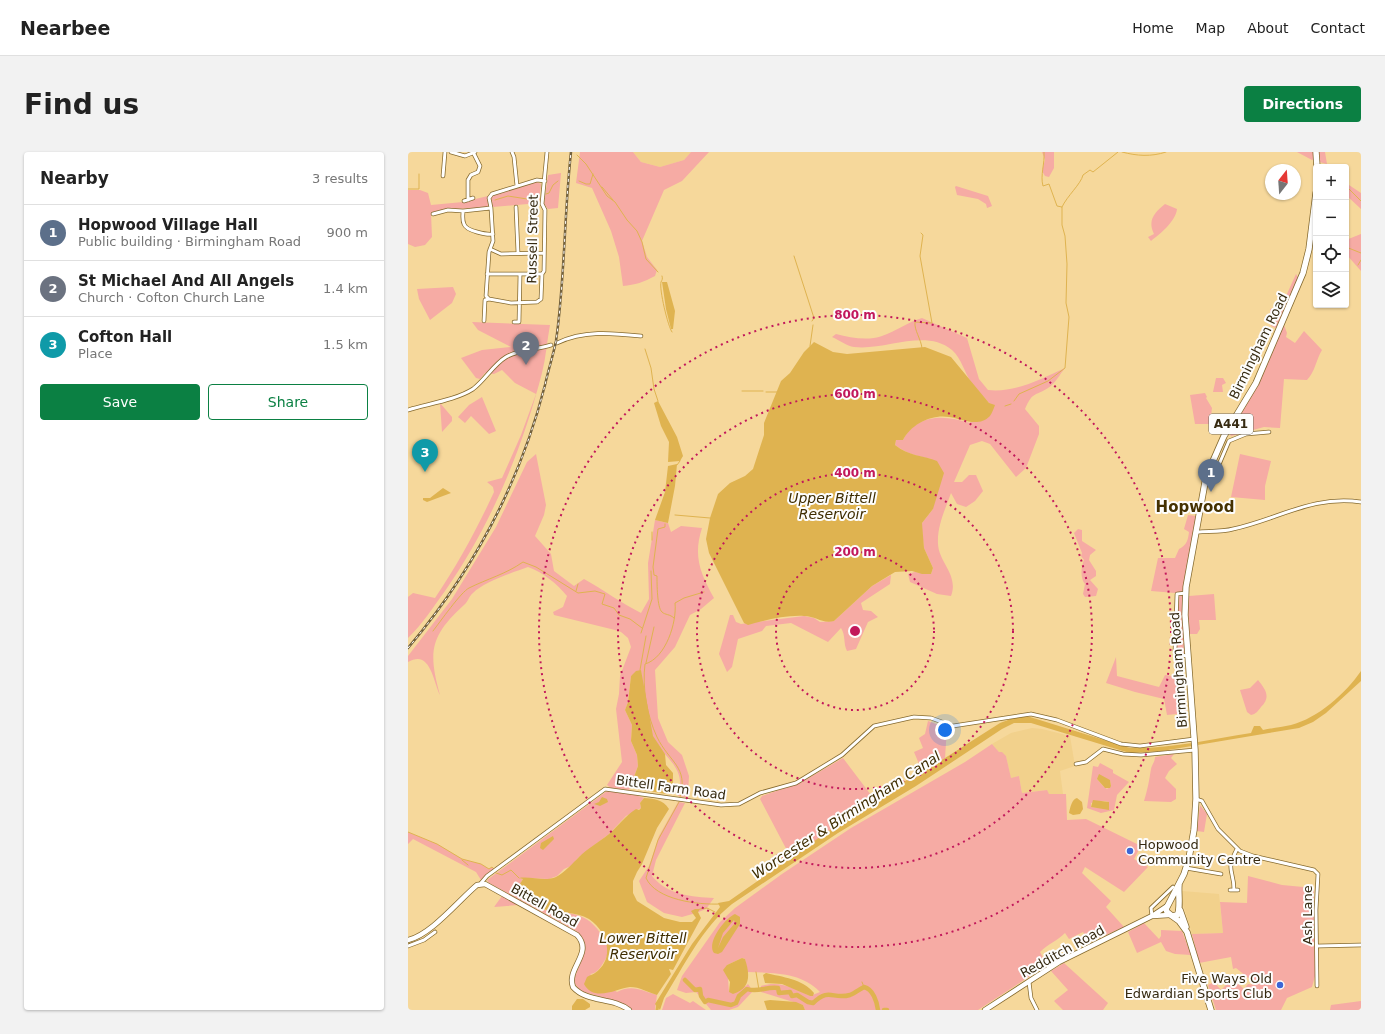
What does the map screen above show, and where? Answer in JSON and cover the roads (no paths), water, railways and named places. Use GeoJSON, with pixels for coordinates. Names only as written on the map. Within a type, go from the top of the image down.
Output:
{"type":"FeatureCollection","features":[{"type":"Feature","properties":{"kind":"highway"},"geometry":{"type":"LineString","coordinates":[[1316,152],[1317,164]]}},
{"type":"Feature","properties":{"kind":"highway","name":"Birmingham Road"},"geometry":{"type":"LineString","coordinates":[[1194,739],[1184,615],[1186,593],[1209,468],[1222,440],[1256,383],[1303,273],[1309,249],[1315,200]]}},
{"type":"Feature","properties":{"kind":"highway","name":"Redditch Road"},"geometry":{"type":"LineString","coordinates":[[1168,905],[1186,868],[1192,845],[1196,799],[1194,739]]}},
{"type":"Feature","properties":{"kind":"highway","name":"Redditch Road"},"geometry":{"type":"LineString","coordinates":[[1179,884],[1179,907]]}},
{"type":"Feature","properties":{"kind":"highway"},"geometry":{"type":"LineString","coordinates":[[1174,902],[1179,907],[1177,915],[1170,915],[1167,912],[1168,905],[1174,902]]}},
{"type":"Feature","properties":{"kind":"highway","name":"A441"},"geometry":{"type":"LineString","coordinates":[[1179,907],[1211,1010]]}},
{"type":"Feature","properties":{"kind":"highway","name":"A441"},"geometry":{"type":"LineString","coordinates":[[1170,915],[1179,921],[1187,932]]}},
{"type":"Feature","properties":{"kind":"main road"},"geometry":{"type":"LineString","coordinates":[[408,940],[416,939],[428,931],[481,883]]}},
{"type":"Feature","properties":{"kind":"main road","name":"Bittell Road"},"geometry":{"type":"LineString","coordinates":[[481,883],[577,935],[582,943],[583,949],[572,977],[573,987],[583,994],[620,1004],[629,1010]]}},
{"type":"Feature","properties":{"kind":"main road","name":"Redditch Road"},"geometry":{"type":"LineString","coordinates":[[986,1010],[1059,962],[1152,916],[1168,905]]}},
{"type":"Feature","properties":{"kind":"main road","name":"Redditch Road"},"geometry":{"type":"LineString","coordinates":[[1152,916],[1170,915]]}},
{"type":"Feature","properties":{"kind":"street"},"geometry":{"type":"LineString","coordinates":[[443,176],[445,152]]}},
{"type":"Feature","properties":{"kind":"street"},"geometry":{"type":"LineString","coordinates":[[451,152],[465,156],[475,153],[480,164],[480,168],[478,172],[471,175],[468,180],[466,201],[474,198]]}},
{"type":"Feature","properties":{"kind":"street"},"geometry":{"type":"LineString","coordinates":[[512,152],[514,157],[517,186]]}},
{"type":"Feature","properties":{"kind":"street","name":"Russell Street"},"geometry":{"type":"LineString","coordinates":[[520,302],[537,302],[541,299],[542,274],[544,271],[546,210],[542,204],[547,152]]}},
{"type":"Feature","properties":{"kind":"street"},"geometry":{"type":"LineString","coordinates":[[520,302],[489,298],[486,294],[490,249],[493,241],[490,198],[492,194],[517,186],[537,180],[545,181]]}},
{"type":"Feature","properties":{"kind":"street"},"geometry":{"type":"LineString","coordinates":[[516,207],[518,253]]}},
{"type":"Feature","properties":{"kind":"street"},"geometry":{"type":"LineString","coordinates":[[433,214],[448,210],[463,211],[491,208]]}},
{"type":"Feature","properties":{"kind":"street"},"geometry":{"type":"LineString","coordinates":[[463,211],[464,224],[467,228],[484,235],[493,234]]}},
{"type":"Feature","properties":{"kind":"street"},"geometry":{"type":"LineString","coordinates":[[490,249],[501,254],[544,252]]}},
{"type":"Feature","properties":{"kind":"street"},"geometry":{"type":"LineString","coordinates":[[487,274],[542,274]]}},
{"type":"Feature","properties":{"kind":"street"},"geometry":{"type":"LineString","coordinates":[[519,322],[520,275]]}},
{"type":"Feature","properties":{"kind":"street"},"geometry":{"type":"LineString","coordinates":[[484,321],[485,300],[489,298]]}},
{"type":"Feature","properties":{"kind":"street"},"geometry":{"type":"LineString","coordinates":[[514,322],[525,323]]}},
{"type":"Feature","properties":{"kind":"street"},"geometry":{"type":"LineString","coordinates":[[557,343],[588,333],[641,336]]}},
{"type":"Feature","properties":{"kind":"street"},"geometry":{"type":"LineString","coordinates":[[408,410],[466,393],[507,357],[520,351],[551,344]]}},
{"type":"Feature","properties":{"kind":"street"},"geometry":{"type":"LineString","coordinates":[[1222,440],[1229,441],[1246,434],[1268,432]]}},
{"type":"Feature","properties":{"kind":"street"},"geometry":{"type":"LineString","coordinates":[[1206,482],[1212,481],[1229,441]]}},
{"type":"Feature","properties":{"kind":"street"},"geometry":{"type":"LineString","coordinates":[[1197,532],[1233,530],[1316,502],[1348,500],[1361,502]]}},
{"type":"Feature","properties":{"kind":"street"},"geometry":{"type":"LineString","coordinates":[[1186,593],[1177,594],[1175,651],[1181,655],[1187,656]]}},
{"type":"Feature","properties":{"kind":"street","name":"Bittell Farm Road"},"geometry":{"type":"LineString","coordinates":[[481,883],[487,876],[602,790],[609,789],[721,805],[739,804],[760,794],[796,783],[807,777],[842,755],[874,726],[888,722],[914,717],[931,718],[953,726],[1031,714],[1057,720],[1121,744],[1140,746],[1194,739]]}},
{"type":"Feature","properties":{"kind":"street"},"geometry":{"type":"LineString","coordinates":[[1076,764],[1086,762],[1104,749],[1122,754],[1141,755],[1195,749]]}},
{"type":"Feature","properties":{"kind":"street","name":"Ash Lane"},"geometry":{"type":"LineString","coordinates":[[1196,799],[1202,802],[1218,829],[1237,849],[1253,856],[1314,870],[1318,874],[1316,910],[1318,986]]}},
{"type":"Feature","properties":{"kind":"street"},"geometry":{"type":"LineString","coordinates":[[1234,890],[1230,870],[1232,858],[1237,849]]}},
{"type":"Feature","properties":{"kind":"street"},"geometry":{"type":"LineString","coordinates":[[1186,868],[1220,874]]}},
{"type":"Feature","properties":{"kind":"street"},"geometry":{"type":"LineString","coordinates":[[1152,916],[1151,908],[1172,887]]}},
{"type":"Feature","properties":{"kind":"street"},"geometry":{"type":"LineString","coordinates":[[408,946],[424,940],[435,932]]}},
{"type":"Feature","properties":{"kind":"street"},"geometry":{"type":"LineString","coordinates":[[1318,946],[1361,945]]}},
{"type":"Feature","properties":{"kind":"street"},"geometry":{"type":"LineString","coordinates":[[1029,982],[1031,998],[1037,1010]]}},
{"type":"Feature","properties":{"kind":"water"},"geometry":{"type":"Polygon","coordinates":[[[662,282],[667,282],[675,311],[673,329],[671,329],[666,309],[662,282]]]}},
{"type":"Feature","properties":{"kind":"water","name":"Upper Bittell Reservoir"},"geometry":{"type":"Polygon","coordinates":[[[814,342],[833,352],[847,354],[925,347],[951,357],[989,403],[995,405],[990,416],[980,422],[970,422],[942,416],[936,417],[923,421],[911,429],[903,440],[896,440],[895,445],[900,449],[937,461],[944,473],[933,509],[922,523],[924,548],[933,568],[931,574],[922,574],[912,571],[895,572],[872,586],[834,621],[830,622],[808,616],[790,616],[748,625],[744,623],[709,553],[706,539],[710,518],[718,494],[730,483],[745,476],[753,469],[764,435],[764,423],[781,381],[790,373],[804,352],[814,342]]]}},
{"type":"Feature","properties":{"kind":"water"},"geometry":{"type":"Polygon","coordinates":[[[658,401],[677,437],[683,456],[680,461],[668,462],[669,442],[661,426],[654,403],[658,401]]]}},
{"type":"Feature","properties":{"kind":"water"},"geometry":{"type":"Polygon","coordinates":[[[677,464],[675,486],[668,523],[655,520],[665,492],[668,466],[677,464]]]}},
{"type":"Feature","properties":{"kind":"water"},"geometry":{"type":"Polygon","coordinates":[[[443,488],[451,493],[427,502],[423,500],[423,498],[430,498],[443,488]]]}},
{"type":"Feature","properties":{"kind":"water"},"geometry":{"type":"Polygon","coordinates":[[[641,670],[653,736],[665,754],[666,765],[673,773],[673,787],[671,792],[666,794],[632,788],[631,785],[638,766],[637,755],[631,741],[632,725],[625,710],[628,702],[631,676],[636,671],[641,670]]]}},
{"type":"Feature","properties":{"kind":"water"},"geometry":{"type":"Polygon","coordinates":[[[1361,671],[1361,681],[1326,713],[1313,722],[1299,728],[1162,751],[1130,753],[1031,723],[1014,723],[1002,729],[916,786],[838,833],[732,904],[712,924],[694,948],[664,998],[660,1010],[655,1004],[692,944],[720,907],[718,903],[729,901],[874,799],[945,758],[1000,723],[1016,717],[1030,717],[1130,748],[1160,747],[1191,743],[1251,733],[1254,726],[1260,726],[1263,730],[1301,722],[1321,711],[1330,704],[1355,680],[1361,671]]]}},
{"type":"Feature","properties":{"kind":"water"},"geometry":{"type":"Polygon","coordinates":[[[1099,774],[1110,780],[1110,788],[1105,788],[1097,779],[1099,774]]]}},
{"type":"Feature","properties":{"kind":"water"},"geometry":{"type":"Polygon","coordinates":[[[602,797],[607,799],[608,802],[600,806],[594,804],[599,802],[602,797]]]}},
{"type":"Feature","properties":{"kind":"water","name":"Lower Bittell Reservoir"},"geometry":{"type":"Polygon","coordinates":[[[644,798],[661,801],[669,809],[657,828],[633,881],[633,893],[637,901],[664,918],[680,922],[692,922],[696,918],[691,911],[700,909],[698,912],[701,918],[673,970],[669,969],[671,974],[657,995],[634,987],[600,994],[594,993],[588,990],[584,984],[587,977],[602,967],[605,960],[607,945],[600,930],[595,924],[584,916],[543,909],[524,900],[518,887],[523,879],[519,878],[547,879],[556,877],[586,851],[609,834],[632,812],[636,809],[639,810],[641,808],[640,803],[644,798]]]}},
{"type":"Feature","properties":{"kind":"water"},"geometry":{"type":"Polygon","coordinates":[[[1077,798],[1082,802],[1083,809],[1080,814],[1073,815],[1069,813],[1069,811],[1073,802],[1077,798]]]}},
{"type":"Feature","properties":{"kind":"water"},"geometry":{"type":"Polygon","coordinates":[[[1093,800],[1109,802],[1109,810],[1091,807],[1093,800]]]}},
{"type":"Feature","properties":{"kind":"water"},"geometry":{"type":"Polygon","coordinates":[[[553,836],[554,839],[543,850],[540,848],[541,843],[553,836]]]}},
{"type":"Feature","properties":{"kind":"water"},"geometry":{"type":"Polygon","coordinates":[[[735,914],[740,917],[740,924],[722,952],[718,954],[714,953],[712,943],[714,937],[726,920],[735,914]],[[734,920],[723,933],[718,948],[723,937],[735,923],[734,920]]]}},
{"type":"Feature","properties":{"kind":"water"},"geometry":{"type":"Polygon","coordinates":[[[742,958],[745,959],[747,965],[748,980],[743,989],[733,994],[729,992],[730,982],[723,970],[727,965],[742,958]]]}},
{"type":"Feature","properties":{"kind":"water"},"geometry":{"type":"Polygon","coordinates":[[[766,973],[785,977],[798,982],[809,988],[814,993],[813,996],[782,984],[765,983],[763,975],[766,973]]]}},
{"type":"Feature","properties":{"kind":"water"},"geometry":{"type":"Polygon","coordinates":[[[577,999],[583,999],[590,1004],[590,1007],[585,1010],[572,1010],[572,1006],[577,999]]]}},
{"type":"Feature","properties":{"kind":"water"},"geometry":{"type":"Polygon","coordinates":[[[764,1001],[796,1002],[803,1005],[805,1010],[767,1010],[764,1001]]]}},
{"type":"Feature","properties":{"kind":"waterway"},"geometry":{"type":"LineString","coordinates":[[1014,401],[1019,394],[1048,381],[1065,368],[1069,317],[1066,303],[1067,264],[1065,236],[1062,225],[1062,207],[1057,206],[1049,184],[1043,186],[1042,178],[1044,152]]}},
{"type":"Feature","properties":{"kind":"waterway"},"geometry":{"type":"LineString","coordinates":[[1062,207],[1082,179],[1083,175],[1090,170],[1093,172],[1118,152]]}},
{"type":"Feature","properties":{"kind":"waterway"},"geometry":{"type":"LineString","coordinates":[[1122,152],[1144,155],[1155,155],[1166,152]]}},
{"type":"Feature","properties":{"kind":"waterway"},"geometry":{"type":"LineString","coordinates":[[577,155],[586,164],[607,196],[615,202],[627,220],[637,231],[642,242],[646,259],[658,272]]}},
{"type":"Feature","properties":{"kind":"waterway"},"geometry":{"type":"LineString","coordinates":[[408,189],[419,189],[419,174]]}},
{"type":"Feature","properties":{"kind":"waterway"},"geometry":{"type":"LineString","coordinates":[[579,181],[590,184],[593,174]]}},
{"type":"Feature","properties":{"kind":"waterway"},"geometry":{"type":"LineString","coordinates":[[546,194],[549,193],[553,185],[558,181]]}},
{"type":"Feature","properties":{"kind":"waterway"},"geometry":{"type":"LineString","coordinates":[[602,187],[613,200]]}},
{"type":"Feature","properties":{"kind":"waterway"},"geometry":{"type":"LineString","coordinates":[[1349,189],[1361,201]]}},
{"type":"Feature","properties":{"kind":"waterway"},"geometry":{"type":"LineString","coordinates":[[495,200],[508,196],[527,199],[538,197]]}},
{"type":"Feature","properties":{"kind":"waterway"},"geometry":{"type":"LineString","coordinates":[[921,233],[923,235],[920,256],[932,323],[915,322],[922,348]]}},
{"type":"Feature","properties":{"kind":"waterway"},"geometry":{"type":"LineString","coordinates":[[1349,248],[1361,253]]}},
{"type":"Feature","properties":{"kind":"waterway"},"geometry":{"type":"LineString","coordinates":[[794,256],[814,318],[812,321]]}},
{"type":"Feature","properties":{"kind":"waterway"},"geometry":{"type":"LineString","coordinates":[[1358,265],[1361,260]]}},
{"type":"Feature","properties":{"kind":"waterway"},"geometry":{"type":"LineString","coordinates":[[662,276],[661,286],[663,300],[668,323],[672,332]]}},
{"type":"Feature","properties":{"kind":"waterway"},"geometry":{"type":"LineString","coordinates":[[810,346],[813,325]]}},
{"type":"Feature","properties":{"kind":"waterway"},"geometry":{"type":"LineString","coordinates":[[645,349],[651,368],[654,389],[658,401]]}},
{"type":"Feature","properties":{"kind":"waterway"},"geometry":{"type":"LineString","coordinates":[[742,391],[763,391]]}},
{"type":"Feature","properties":{"kind":"waterway"},"geometry":{"type":"LineString","coordinates":[[766,392],[778,392]]}},
{"type":"Feature","properties":{"kind":"waterway"},"geometry":{"type":"LineString","coordinates":[[1005,406],[1011,404]]}},
{"type":"Feature","properties":{"kind":"waterway"},"geometry":{"type":"LineString","coordinates":[[677,465],[680,461]]}},
{"type":"Feature","properties":{"kind":"waterway"},"geometry":{"type":"LineString","coordinates":[[675,515],[710,518]]}},
{"type":"Feature","properties":{"kind":"waterway"},"geometry":{"type":"LineString","coordinates":[[665,524],[665,527],[658,529],[653,567],[654,575],[657,576],[660,610],[674,618]]}},
{"type":"Feature","properties":{"kind":"waterway"},"geometry":{"type":"LineString","coordinates":[[652,532],[652,540]]}},
{"type":"Feature","properties":{"kind":"waterway"},"geometry":{"type":"LineString","coordinates":[[433,631],[465,591],[510,570],[523,562],[536,567],[578,593],[595,591],[605,594],[602,604],[614,608],[619,615],[630,619],[642,628]]}},
{"type":"Feature","properties":{"kind":"waterway"},"geometry":{"type":"LineString","coordinates":[[641,633],[652,599],[651,571]]}},
{"type":"Feature","properties":{"kind":"waterway"},"geometry":{"type":"LineString","coordinates":[[576,591],[578,584]]}},
{"type":"Feature","properties":{"kind":"waterway"},"geometry":{"type":"LineString","coordinates":[[680,797],[682,787],[680,771],[662,746],[650,720],[644,682],[645,664],[659,655],[669,638],[674,620],[675,603],[684,598],[704,592]]}},
{"type":"Feature","properties":{"kind":"waterway"},"geometry":{"type":"LineString","coordinates":[[646,663],[654,627]]}},
{"type":"Feature","properties":{"kind":"waterway"},"geometry":{"type":"LineString","coordinates":[[640,670],[646,636]]}},
{"type":"Feature","properties":{"kind":"waterway"},"geometry":{"type":"LineString","coordinates":[[679,802],[658,840],[646,878],[651,885],[659,891],[678,900],[720,904]]}},
{"type":"Feature","properties":{"kind":"waterway"},"geometry":{"type":"LineString","coordinates":[[408,832],[437,844],[462,859],[481,864],[489,869],[492,867],[494,869]]}},
{"type":"Feature","properties":{"kind":"waterway"},"geometry":{"type":"LineString","coordinates":[[462,860],[468,865]]}},
{"type":"Feature","properties":{"kind":"waterway"},"geometry":{"type":"LineString","coordinates":[[496,873],[502,875],[511,870],[519,878]]}},
{"type":"Feature","properties":{"kind":"waterway"},"geometry":{"type":"LineString","coordinates":[[700,909],[707,908],[715,912]]}},
{"type":"Feature","properties":{"kind":"waterway"},"geometry":{"type":"LineString","coordinates":[[756,972],[759,990]]}},
{"type":"Feature","properties":{"kind":"waterway"},"geometry":{"type":"LineString","coordinates":[[685,980],[695,990],[700,989],[701,996],[705,1002],[708,1000],[731,1005],[736,1003],[739,996],[747,989],[755,990],[778,988],[779,993],[790,992],[792,996],[797,995],[808,1002],[813,1003],[823,996],[850,995],[864,987],[872,993],[876,1000],[878,1010]]}},
{"type":"Feature","properties":{"kind":"waterway"},"geometry":{"type":"LineString","coordinates":[[862,982],[864,987]]}},
{"type":"Feature","properties":{"kind":"waterway","name":"Worcester & Birmingham Canal"},"geometry":{"type":"LineString","coordinates":[[657,1010],[658,1004]]}},
{"type":"Feature","properties":{"kind":"railway"},"geometry":{"type":"LineString","coordinates":[[408,648],[432,619],[473,557],[492,524],[508,491],[535,421],[556,341],[561,294],[571,152]]}},
{"type":"Feature","properties":{"kind":"place","name":"St Michael And All Angels"},"geometry":{"type":"Point","coordinates":[526,365]}},
{"type":"Feature","properties":{"kind":"place","name":"Cofton Hall"},"geometry":{"type":"Point","coordinates":[425,472]}},
{"type":"Feature","properties":{"kind":"place","name":"Hopwood Village Hall"},"geometry":{"type":"Point","coordinates":[1211,492]}},
{"type":"Feature","properties":{"kind":"place","name":"Hopwood Community Centre"},"geometry":{"type":"Point","coordinates":[1130,851]}},
{"type":"Feature","properties":{"kind":"place","name":"Five Ways Old Edwardian Sports Club"},"geometry":{"type":"Point","coordinates":[1280,985]}},
{"type":"Feature","properties":{"kind":"district","name":"Hopwood"},"geometry":{"type":"Point","coordinates":[1195,507]}}]}
